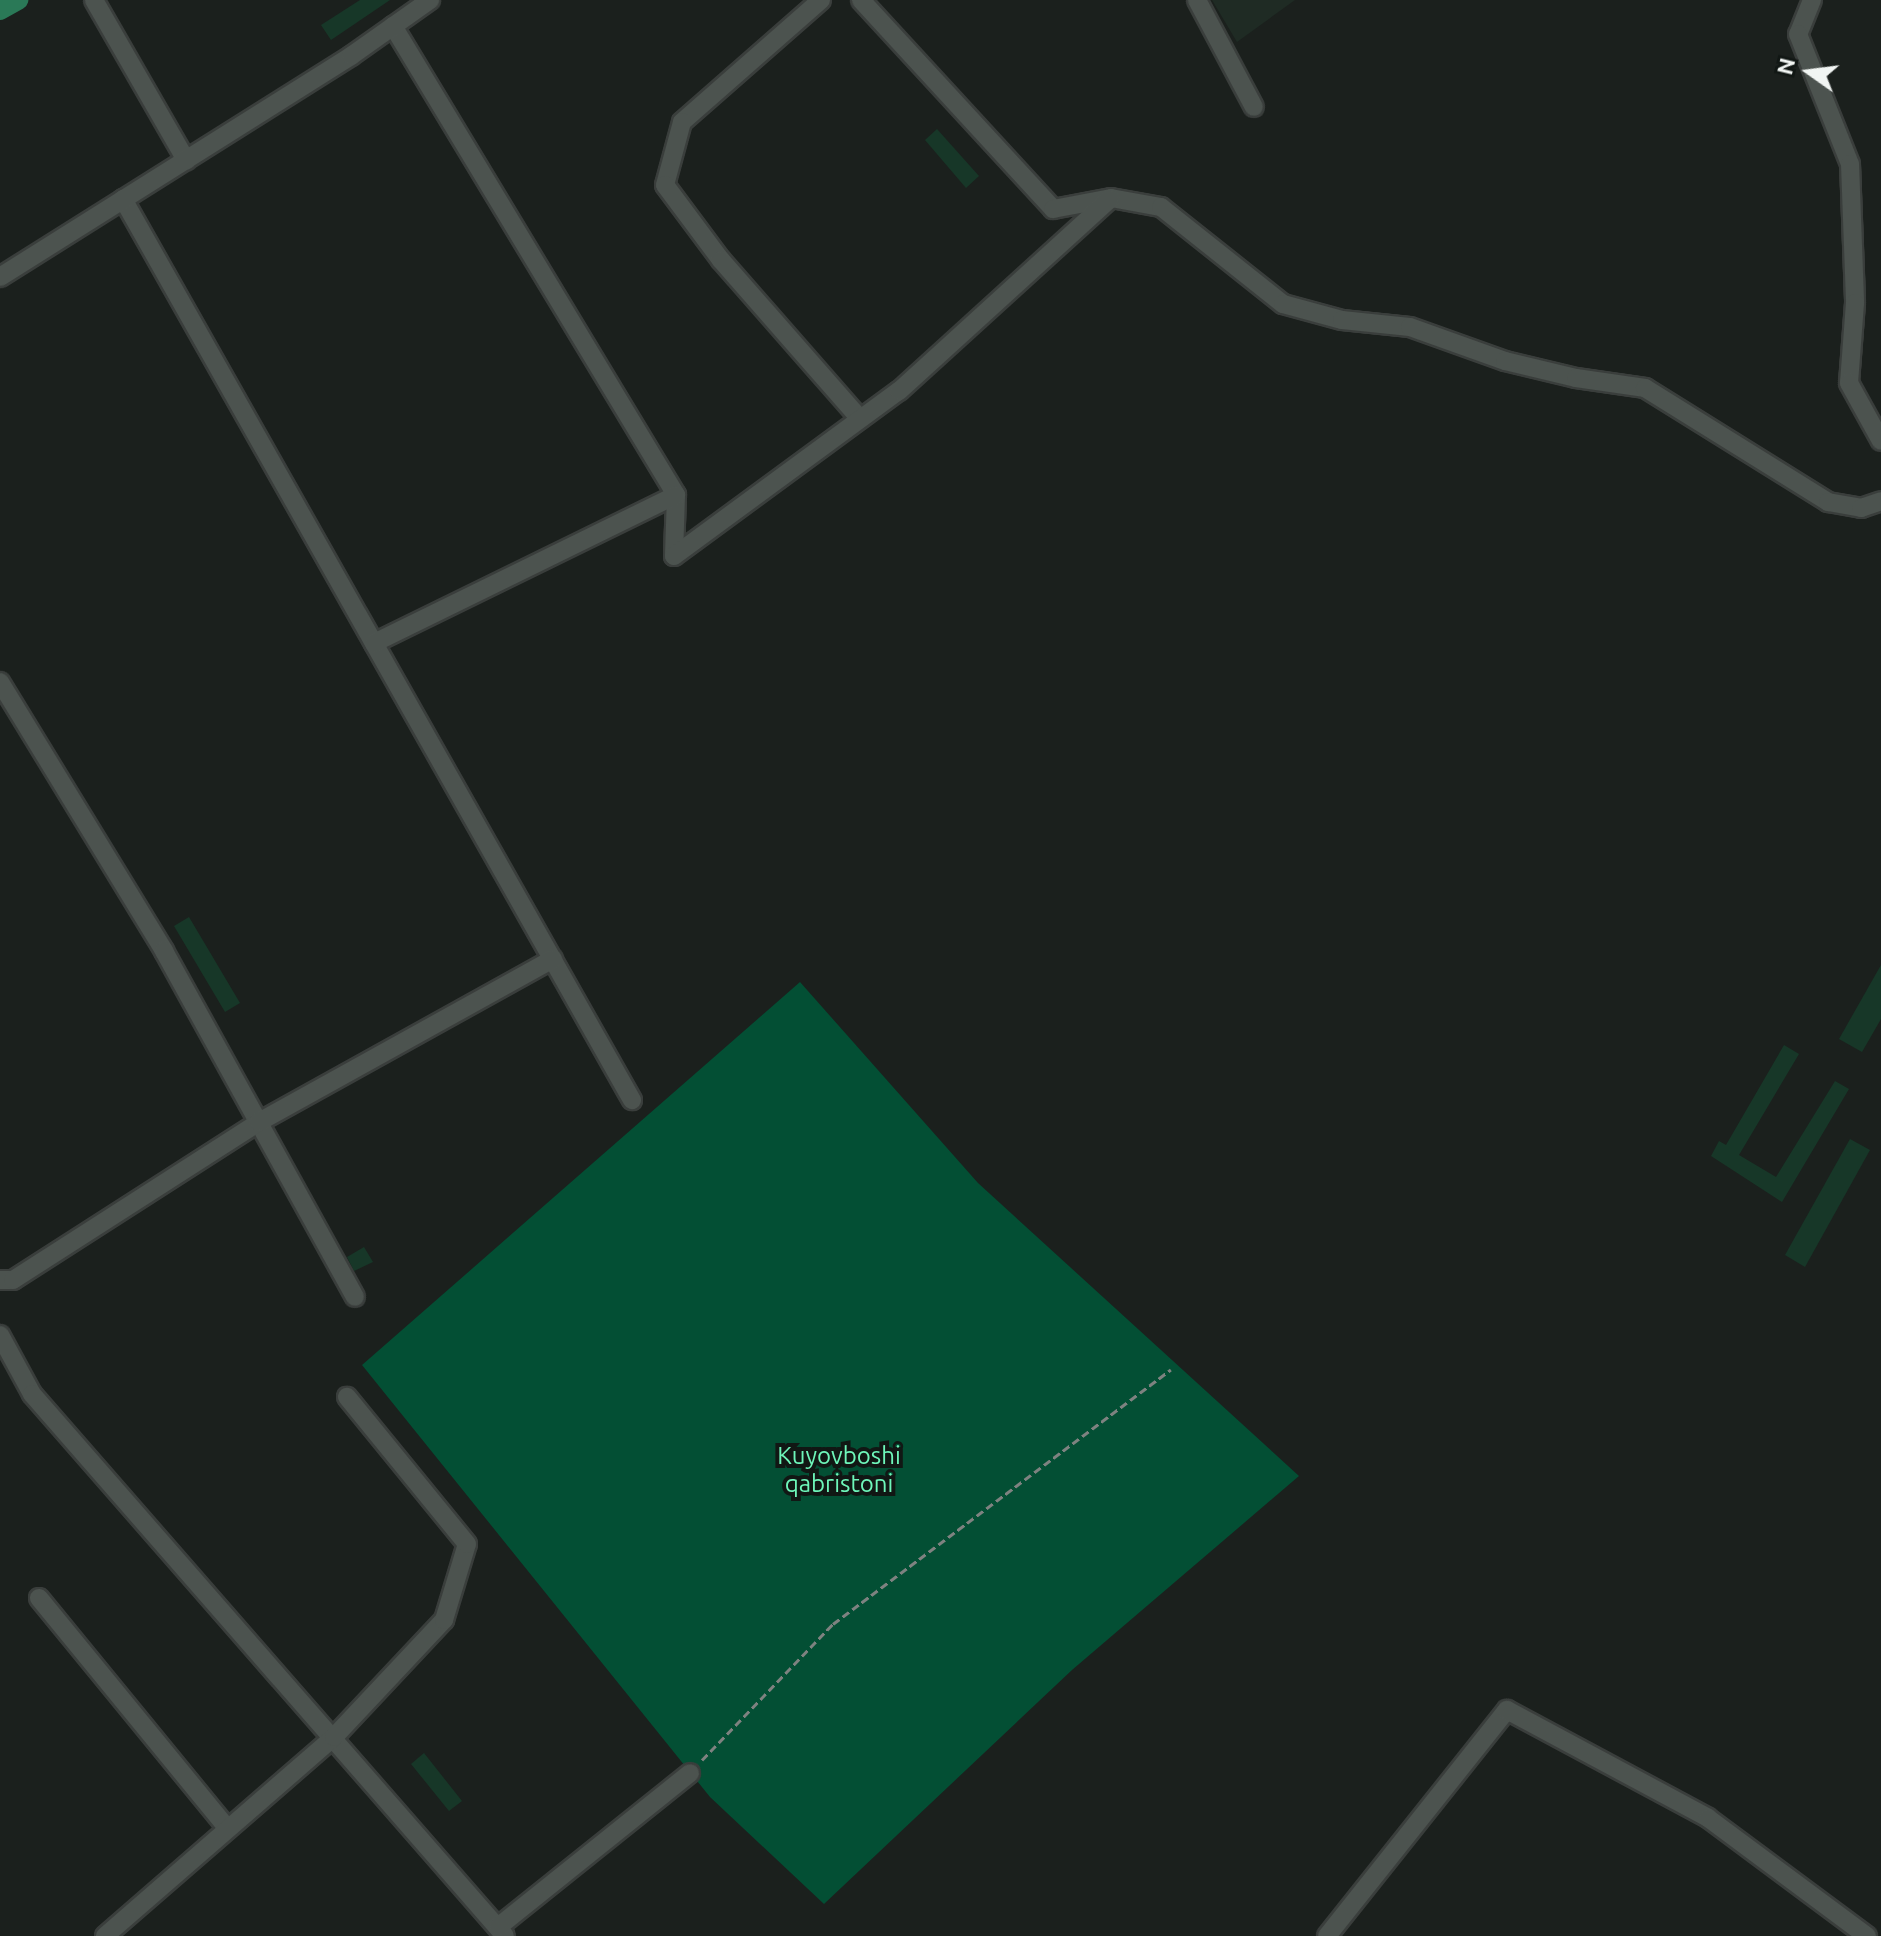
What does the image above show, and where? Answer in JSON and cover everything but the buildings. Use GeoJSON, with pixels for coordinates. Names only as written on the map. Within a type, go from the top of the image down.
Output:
{"type":"FeatureCollection","features":[{"type":"Feature","properties":{"kind":"street"},"geometry":{"type":"LineString","coordinates":[[94,0],[186,160]]}},
{"type":"Feature","properties":{"kind":"street"},"geometry":{"type":"LineString","coordinates":[[0,277],[430,0]]}},
{"type":"Feature","properties":{"kind":"street"},"geometry":{"type":"LineString","coordinates":[[821,0],[682,122],[665,185],[721,260],[860,419]]}},
{"type":"Feature","properties":{"kind":"street"},"geometry":{"type":"LineString","coordinates":[[861,0],[1053,209],[1111,198],[1161,207],[1283,304],[1342,320],[1410,327],[1505,361],[1576,378],[1645,388],[1828,502],[1861,508],[1881,501]]}},
{"type":"Feature","properties":{"kind":"street"},"geometry":{"type":"LineString","coordinates":[[1197,0],[1254,107]]}},
{"type":"Feature","properties":{"kind":"street"},"geometry":{"type":"LineString","coordinates":[[1812,0],[1798,34],[1850,164],[1855,303],[1849,383],[1881,441]]}},
{"type":"Feature","properties":{"kind":"street"},"geometry":{"type":"LineString","coordinates":[[393,26],[676,495],[674,556],[899,391],[1111,198]]}},
{"type":"Feature","properties":{"kind":"street"},"geometry":{"type":"LineString","coordinates":[[123,199],[632,1100]]}},
{"type":"Feature","properties":{"kind":"street"},"geometry":{"type":"LineString","coordinates":[[374,643],[676,495]]}},
{"type":"Feature","properties":{"kind":"street"},"geometry":{"type":"LineString","coordinates":[[0,682],[164,951],[355,1297]]}},
{"type":"Feature","properties":{"kind":"street"},"geometry":{"type":"LineString","coordinates":[[0,1280],[13,1280],[259,1122],[553,959]]}},
{"type":"Feature","properties":{"kind":"street"},"geometry":{"type":"LineString","coordinates":[[0,1335],[32,1394],[501,1932],[690,1773]]}},
{"type":"Feature","properties":{"kind":"street"},"geometry":{"type":"LineString","coordinates":[[105,1936],[334,1737],[444,1620],[467,1544],[347,1397]]}},
{"type":"Feature","properties":{"kind":"street"},"geometry":{"type":"LineString","coordinates":[[39,1598],[228,1829]]}},
{"type":"Feature","properties":{"kind":"street"},"geometry":{"type":"LineString","coordinates":[[1327,1936],[1507,1710],[1708,1818],[1867,1936]]}},
{"type":"Feature","properties":{"kind":"path"},"geometry":{"type":"LineString","coordinates":[[690,1773],[833,1624],[1171,1369]]}},
{"type":"Feature","properties":{"kind":"shaded area"},"geometry":{"type":"Polygon","coordinates":[[[1212,0],[1295,0],[1237,42],[1212,0]]]}},
{"type":"Feature","properties":{"kind":"green space","name":"Kuyovboshi qabristoni"},"geometry":{"type":"Polygon","coordinates":[[[800,982],[978,1183],[1299,1476],[1072,1670],[824,1904],[710,1797],[362,1365],[800,982]]]}},
{"type":"Feature","properties":{"kind":"waterway"},"geometry":{"type":"LineString","coordinates":[[0,10],[18,0]]}}]}
